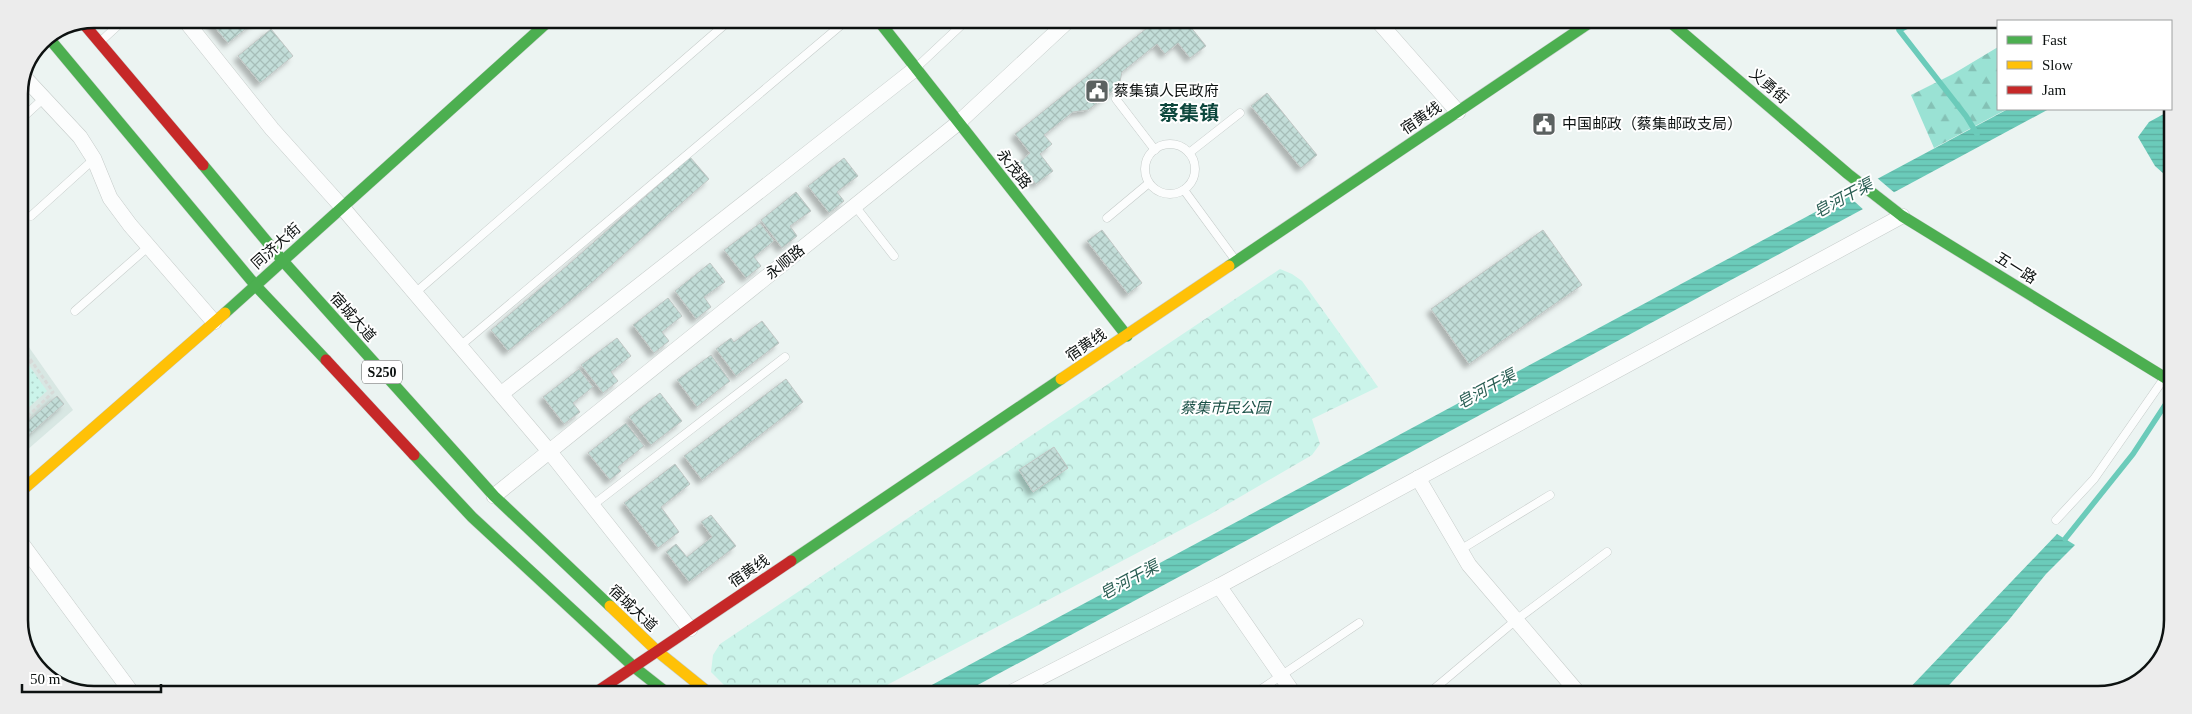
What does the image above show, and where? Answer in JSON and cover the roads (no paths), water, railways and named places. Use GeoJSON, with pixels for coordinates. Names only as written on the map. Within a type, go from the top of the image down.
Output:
{"type":"FeatureCollection","features":[{"type":"Feature","properties":{"kind":"main road","name":"同济大街"},"geometry":{"type":"LineString","coordinates":[[28,485],[256,286],[542,27]]}},
{"type":"Feature","properties":{"kind":"main road","name":"永茂路"},"geometry":{"type":"LineString","coordinates":[[889,27],[915,69],[1127,336]]}},
{"type":"Feature","properties":{"kind":"main road","name":"宿黄线"},"geometry":{"type":"LineString","coordinates":[[606,686],[1583,27]]}},
{"type":"Feature","properties":{"kind":"main road","name":"义勇街"},"geometry":{"type":"LineString","coordinates":[[1676,27],[1848,174]]}},
{"type":"Feature","properties":{"kind":"main road","name":"宿城大道"},"geometry":{"type":"LineString","coordinates":[[87,28],[283,261],[494,496],[657,651],[699,686]]}},
{"type":"Feature","properties":{"kind":"main road","name":"S250"},"geometry":{"type":"LineString","coordinates":[[53,43],[256,286],[472,517],[634,667],[658,686]]}},
{"type":"Feature","properties":{"kind":"main road","name":"五一路"},"geometry":{"type":"LineString","coordinates":[[1848,174],[1902,216],[2164,378]]}},
{"type":"Feature","properties":{"kind":"street"},"geometry":{"type":"LineString","coordinates":[[190,27],[272,128],[342,207],[549,451],[690,629]]}},
{"type":"Feature","properties":{"kind":"street","name":"永顺路"},"geometry":{"type":"LineString","coordinates":[[494,496],[958,123],[1061,27]]}},
{"type":"Feature","properties":{"kind":"street"},"geometry":{"type":"LineString","coordinates":[[1383,27],[1458,112]]}},
{"type":"Feature","properties":{"kind":"street"},"geometry":{"type":"LineString","coordinates":[[501,394],[915,69]]}},
{"type":"Feature","properties":{"kind":"street"},"geometry":{"type":"LineString","coordinates":[[29,82],[80,137],[94,159],[110,198],[148,247],[214,322]]}},
{"type":"Feature","properties":{"kind":"street"},"geometry":{"type":"LineString","coordinates":[[1024,686],[1219,586],[1902,216]]}},
{"type":"Feature","properties":{"kind":"street"},"geometry":{"type":"LineString","coordinates":[[1418,478],[1470,566],[1571,686]]}},
{"type":"Feature","properties":{"kind":"street"},"geometry":{"type":"LineString","coordinates":[[28,552],[127,686]]}},
{"type":"Feature","properties":{"kind":"street"},"geometry":{"type":"LineString","coordinates":[[1219,586],[1288,686]]}},
{"type":"Feature","properties":{"kind":"lane"},"geometry":{"type":"LineString","coordinates":[[99,43],[116,27]]}},
{"type":"Feature","properties":{"kind":"lane"},"geometry":{"type":"LineString","coordinates":[[415,293],[722,27]]}},
{"type":"Feature","properties":{"kind":"lane"},"geometry":{"type":"LineString","coordinates":[[460,346],[839,27]]}},
{"type":"Feature","properties":{"kind":"lane"},"geometry":{"type":"LineString","coordinates":[[915,69],[960,27]]}},
{"type":"Feature","properties":{"kind":"lane"},"geometry":{"type":"LineString","coordinates":[[28,113],[44,98]]}},
{"type":"Feature","properties":{"kind":"lane"},"geometry":{"type":"LineString","coordinates":[[1116,99],[1155,150]]}},
{"type":"Feature","properties":{"kind":"lane"},"geometry":{"type":"LineString","coordinates":[[1189,153],[1240,113]]}},
{"type":"Feature","properties":{"kind":"lane"},"geometry":{"type":"LineString","coordinates":[[1167,145],[1175,145],[1189,153],[1195,170],[1190,184],[1184,190],[1169,194],[1161,193],[1149,183],[1145,168],[1147,160],[1155,150],[1167,145]]}},
{"type":"Feature","properties":{"kind":"lane"},"geometry":{"type":"LineString","coordinates":[[31,216],[94,159]]}},
{"type":"Feature","properties":{"kind":"lane"},"geometry":{"type":"LineString","coordinates":[[1107,218],[1149,183]]}},
{"type":"Feature","properties":{"kind":"lane"},"geometry":{"type":"LineString","coordinates":[[1184,190],[1236,262]]}},
{"type":"Feature","properties":{"kind":"lane"},"geometry":{"type":"LineString","coordinates":[[856,206],[894,256]]}},
{"type":"Feature","properties":{"kind":"lane"},"geometry":{"type":"LineString","coordinates":[[75,311],[148,247]]}},
{"type":"Feature","properties":{"kind":"lane"},"geometry":{"type":"LineString","coordinates":[[593,506],[785,357]]}},
{"type":"Feature","properties":{"kind":"lane"},"geometry":{"type":"LineString","coordinates":[[2056,520],[2094,479],[2164,385]]}},
{"type":"Feature","properties":{"kind":"lane"},"geometry":{"type":"LineString","coordinates":[[1460,550],[1550,495]]}},
{"type":"Feature","properties":{"kind":"lane"},"geometry":{"type":"LineString","coordinates":[[1438,686],[1516,620],[1607,552]]}},
{"type":"Feature","properties":{"kind":"lane"},"geometry":{"type":"LineString","coordinates":[[1267,686],[1358,623]]}},
{"type":"Feature","properties":{"kind":"water","name":"皂河干渠"},"geometry":{"type":"Polygon","coordinates":[[[2006,110],[2047,110],[976,686],[930,686],[2006,110]]]}},
{"type":"Feature","properties":{"kind":"water"},"geometry":{"type":"Polygon","coordinates":[[[2164,114],[2164,174],[2155,166],[2138,137],[2149,122],[2164,114]]]}},
{"type":"Feature","properties":{"kind":"water"},"geometry":{"type":"Polygon","coordinates":[[[2057,534],[2075,545],[2046,574],[2008,621],[1948,686],[1912,686],[2057,534]]]}},
{"type":"Feature","properties":{"kind":"waterway"},"geometry":{"type":"LineString","coordinates":[[1905,27],[1899,30],[1966,116],[1977,134]]}},
{"type":"Feature","properties":{"kind":"waterway"},"geometry":{"type":"LineString","coordinates":[[2065,539],[2133,454],[2164,407]]}},
{"type":"Feature","properties":{"kind":"place","name":"蔡集镇人民政府"},"geometry":{"type":"Point","coordinates":[1097,91]}},
{"type":"Feature","properties":{"kind":"place","name":"中国邮政（蔡集邮政支局）"},"geometry":{"type":"Point","coordinates":[1544,124]}},
{"type":"Feature","properties":{"kind":"district","name":"蔡集镇"},"geometry":{"type":"Point","coordinates":[1189,113]}},
{"type":"Feature","properties":{"kind":"park label","name":"蔡集市民公园"},"geometry":{"type":"Point","coordinates":[1225,408]}}]}
